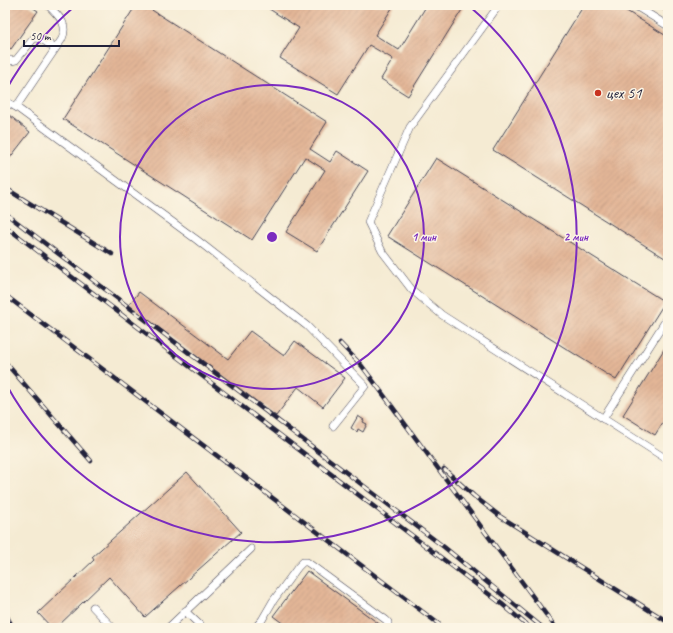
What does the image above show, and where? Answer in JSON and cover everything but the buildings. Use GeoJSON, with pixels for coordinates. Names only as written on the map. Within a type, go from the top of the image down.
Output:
{"type":"FeatureCollection","features":[{"type":"Feature","properties":{"kind":"lane"},"geometry":{"type":"LineString","coordinates":[[16,107],[55,49],[65,31],[65,25],[48,5]]}},
{"type":"Feature","properties":{"kind":"lane"},"geometry":{"type":"LineString","coordinates":[[498,5],[410,127],[368,222],[382,251],[412,290],[442,315],[668,460]]}},
{"type":"Feature","properties":{"kind":"lane"},"geometry":{"type":"LineString","coordinates":[[634,5],[668,26]]}},
{"type":"Feature","properties":{"kind":"lane"},"geometry":{"type":"LineString","coordinates":[[5,58],[11,61],[16,60],[34,38],[42,40],[55,49]]}},
{"type":"Feature","properties":{"kind":"lane"},"geometry":{"type":"LineString","coordinates":[[5,101],[16,107],[197,240],[307,326],[365,386],[333,426]]}},
{"type":"Feature","properties":{"kind":"lane"},"geometry":{"type":"LineString","coordinates":[[603,419],[668,317]]}},
{"type":"Feature","properties":{"kind":"lane"},"geometry":{"type":"LineString","coordinates":[[168,628],[251,549]]}},
{"type":"Feature","properties":{"kind":"lane"},"geometry":{"type":"LineString","coordinates":[[255,628],[262,620],[272,601],[298,567],[303,562],[307,562],[386,620],[388,622],[388,628]]}},
{"type":"Feature","properties":{"kind":"lane"},"geometry":{"type":"LineString","coordinates":[[93,607],[113,628]]}},
{"type":"Feature","properties":{"kind":"lane"},"geometry":{"type":"LineString","coordinates":[[185,611],[203,628]]}},
{"type":"Feature","properties":{"kind":"path"},"geometry":{"type":"LineString","coordinates":[[657,5],[668,12]]}},
{"type":"Feature","properties":{"kind":"railway"},"geometry":{"type":"LineString","coordinates":[[5,188],[112,254]]}},
{"type":"Feature","properties":{"kind":"railway"},"geometry":{"type":"LineString","coordinates":[[5,213],[444,547],[543,628]]}},
{"type":"Feature","properties":{"kind":"railway"},"geometry":{"type":"LineString","coordinates":[[5,226],[502,604],[530,628]]}},
{"type":"Feature","properties":{"kind":"railway"},"geometry":{"type":"LineString","coordinates":[[5,295],[444,628]]}},
{"type":"Feature","properties":{"kind":"railway"},"geometry":{"type":"LineString","coordinates":[[340,343],[362,366],[556,628]]}},
{"type":"Feature","properties":{"kind":"railway"},"geometry":{"type":"LineString","coordinates":[[5,362],[91,461]]}},
{"type":"Feature","properties":{"kind":"railway"},"geometry":{"type":"LineString","coordinates":[[444,469],[474,496],[501,517],[668,622]]}},
{"type":"Feature","properties":{"kind":"railway"},"geometry":{"type":"LineString","coordinates":[[5,613],[13,628]]}},
{"type":"Feature","properties":{"kind":"place","name":"цех 51"},"geometry":{"type":"Point","coordinates":[598,93]}}]}
